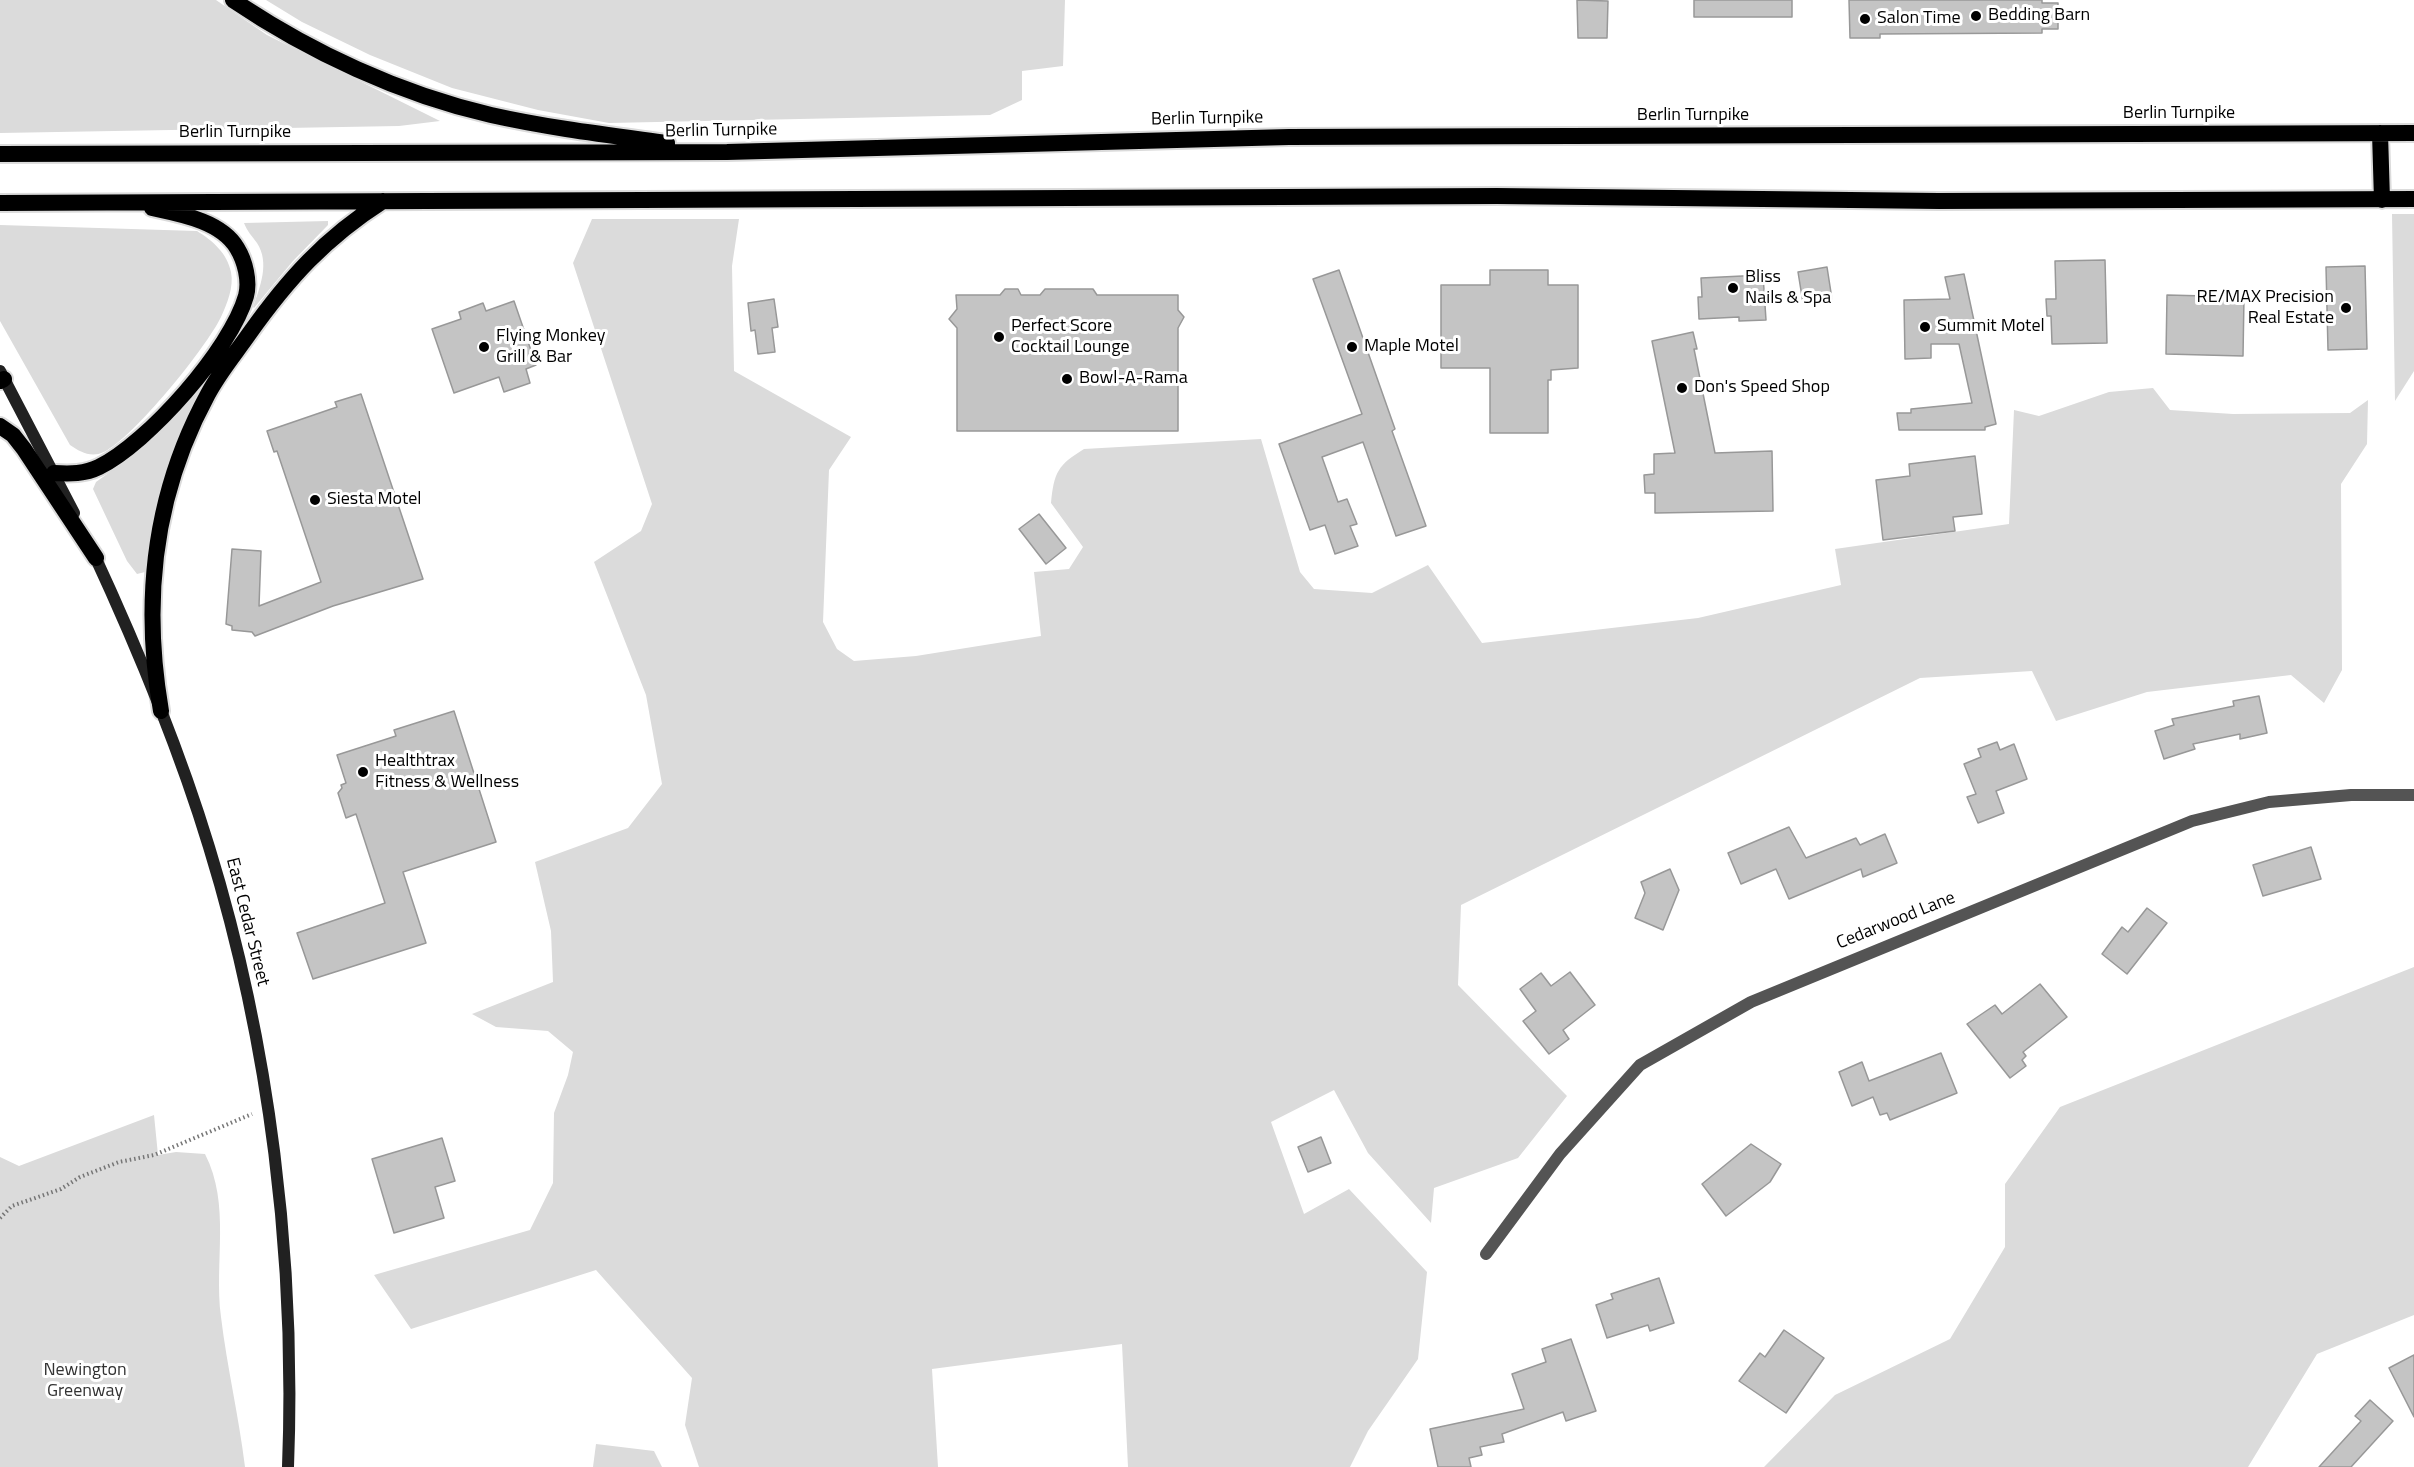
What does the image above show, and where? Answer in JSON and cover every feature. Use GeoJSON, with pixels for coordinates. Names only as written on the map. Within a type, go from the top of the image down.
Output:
{"type":"FeatureCollection","features":[{"type":"Feature","properties":{"kind":"highway"},"geometry":{"type":"LineString","coordinates":[[233,0],[265,21],[330,56],[385,80],[455,105],[557,128],[727,152]]}},
{"type":"Feature","properties":{"kind":"highway"},"geometry":{"type":"LineString","coordinates":[[2379,133],[2382,200]]}},
{"type":"Feature","properties":{"kind":"highway","name":"Berlin Turnpike"},"geometry":{"type":"LineString","coordinates":[[0,154],[727,152],[1301,137],[2414,133]]}},
{"type":"Feature","properties":{"kind":"highway"},"geometry":{"type":"LineString","coordinates":[[0,203],[1475,196],[1939,201],[2414,199]]}},
{"type":"Feature","properties":{"kind":"highway"},"geometry":{"type":"LineString","coordinates":[[54,473],[76,474],[97,468],[135,444],[319,249],[337,232],[383,201]]}},
{"type":"Feature","properties":{"kind":"highway"},"geometry":{"type":"LineString","coordinates":[[122,202],[169,212],[210,225],[236,246],[244,263],[246,295],[233,342],[195,419],[176,469],[164,512],[151,608],[155,673],[161,711]]}},
{"type":"Feature","properties":{"kind":"highway"},"geometry":{"type":"LineString","coordinates":[[0,426],[13,435],[24,449],[96,558]]}},
{"type":"Feature","properties":{"kind":"main road","name":"East Cedar Street"},"geometry":{"type":"LineString","coordinates":[[1,377],[54,473],[96,558],[161,711],[207,839],[229,917],[246,990],[267,1110],[279,1208],[288,1330],[288,1467]]}},
{"type":"Feature","properties":{"kind":"street","name":"Cedarwood Lane"},"geometry":{"type":"LineString","coordinates":[[1486,1254],[1560,1154],[1640,1065],[1751,1002],[2192,821],[2240,807],[2279,801],[2351,795],[2414,795]]}},
{"type":"Feature","properties":{"kind":"path"},"geometry":{"type":"LineString","coordinates":[[0,1218],[12,1206],[61,1189],[80,1177],[119,1162],[154,1155],[237,1119],[267,1110]]}},
{"type":"Feature","properties":{"kind":"green space"},"geometry":{"type":"Polygon","coordinates":[[[0,0],[216,0],[267,35],[440,121],[399,126],[0,133],[0,0]]]}},
{"type":"Feature","properties":{"kind":"green space"},"geometry":{"type":"Polygon","coordinates":[[[266,0],[1065,0],[1063,66],[1022,71],[1022,100],[990,115],[609,123],[538,110],[452,88],[370,55],[302,22],[266,0]]]}},
{"type":"Feature","properties":{"kind":"green space"},"geometry":{"type":"Polygon","coordinates":[[[2392,214],[2414,214],[2414,371],[2395,401],[2392,214]]]}},
{"type":"Feature","properties":{"kind":"green space"},"geometry":{"type":"Polygon","coordinates":[[[592,219],[739,219],[732,266],[734,371],[851,437],[829,470],[823,622],[837,649],[854,661],[916,656],[1041,636],[1034,572],[1069,569],[1083,547],[1051,503],[1054,484],[1063,465],[1084,449],[1261,439],[1300,572],[1314,589],[1372,593],[1428,565],[1482,643],[1698,618],[1841,585],[1835,549],[2009,524],[2014,410],[2039,416],[2109,392],[2153,388],[2170,410],[2233,414],[2350,413],[2368,400],[2367,444],[2341,484],[2342,670],[2324,703],[2291,675],[2147,692],[2056,721],[2032,671],[1920,678],[1461,905],[1458,985],[1567,1096],[1518,1158],[1434,1188],[1431,1223],[1368,1153],[1334,1090],[1271,1122],[1304,1214],[1349,1189],[1427,1272],[1418,1359],[1368,1431],[1350,1467],[1128,1467],[1122,1344],[932,1369],[938,1467],[699,1467],[685,1425],[692,1378],[596,1270],[411,1329],[374,1275],[530,1230],[553,1183],[554,1113],[568,1075],[573,1052],[548,1031],[496,1027],[472,1014],[553,982],[551,931],[535,862],[628,828],[662,784],[646,695],[594,562],[641,531],[652,504],[573,263],[592,219]]]}},
{"type":"Feature","properties":{"kind":"green space"},"geometry":{"type":"Polygon","coordinates":[[[328,221],[328,225],[293,261],[254,308],[262,275],[263,259],[257,243],[244,223],[328,221]]]}},
{"type":"Feature","properties":{"kind":"green space"},"geometry":{"type":"Polygon","coordinates":[[[0,225],[197,231],[214,243],[223,253],[229,265],[232,278],[228,301],[201,349],[150,411],[133,429],[104,452],[90,454],[70,445],[0,321],[0,225]]]}},
{"type":"Feature","properties":{"kind":"green space"},"geometry":{"type":"Polygon","coordinates":[[[207,376],[185,423],[167,471],[154,521],[145,572],[137,574],[127,561],[93,489],[96,482],[132,456],[207,376]]]}},
{"type":"Feature","properties":{"kind":"green space"},"geometry":{"type":"Polygon","coordinates":[[[2414,967],[2414,1315],[2317,1354],[2248,1467],[1764,1467],[1835,1395],[1950,1339],[2005,1247],[2005,1184],[2060,1107],[2414,967]]]}},
{"type":"Feature","properties":{"kind":"green space","name":"Newington Greenway"},"geometry":{"type":"Polygon","coordinates":[[[154,1115],[158,1155],[176,1152],[205,1154],[213,1173],[220,1213],[221,1317],[245,1467],[0,1467],[0,1157],[19,1166],[154,1115]]]}},
{"type":"Feature","properties":{"kind":"green space"},"geometry":{"type":"Polygon","coordinates":[[[596,1444],[654,1451],[662,1467],[593,1467],[596,1444]]]}},
{"type":"Feature","properties":{"kind":"building"},"geometry":{"type":"Polygon","coordinates":[[[1577,0],[1608,1],[1607,38],[1578,38],[1577,0]]]}},
{"type":"Feature","properties":{"kind":"building"},"geometry":{"type":"Polygon","coordinates":[[[1694,0],[1792,0],[1792,17],[1694,17],[1694,0]]]}},
{"type":"Feature","properties":{"kind":"building","name":"Bedding Barn"},"geometry":{"type":"Polygon","coordinates":[[[1849,0],[2042,0],[2042,3],[2058,3],[2058,29],[2042,29],[2042,33],[1880,34],[1880,38],[1850,38],[1849,0]]]}},
{"type":"Feature","properties":{"kind":"building"},"geometry":{"type":"Polygon","coordinates":[[[2105,260],[2107,343],[2052,344],[2051,316],[2047,316],[2046,299],[2056,299],[2055,261],[2105,260]]]}},
{"type":"Feature","properties":{"kind":"building","name":"RE/MAX Precision Real Estate"},"geometry":{"type":"Polygon","coordinates":[[[2365,266],[2367,349],[2328,350],[2326,267],[2365,266]]]}},
{"type":"Feature","properties":{"kind":"building"},"geometry":{"type":"Polygon","coordinates":[[[1827,267],[1832,299],[1803,303],[1798,272],[1827,267]]]}},
{"type":"Feature","properties":{"kind":"building","name":"Maple Motel"},"geometry":{"type":"Polygon","coordinates":[[[1339,270],[1395,429],[1392,431],[1426,526],[1396,536],[1363,442],[1322,457],[1338,502],[1347,499],[1357,524],[1350,526],[1358,546],[1335,554],[1325,525],[1310,530],[1279,444],[1362,414],[1313,279],[1339,270]]]}},
{"type":"Feature","properties":{"kind":"building"},"geometry":{"type":"Polygon","coordinates":[[[1490,270],[1548,270],[1548,285],[1578,285],[1578,368],[1551,370],[1551,380],[1548,380],[1548,433],[1490,433],[1490,368],[1441,368],[1441,285],[1490,285],[1490,270]]]}},
{"type":"Feature","properties":{"kind":"building"},"geometry":{"type":"Polygon","coordinates":[[[1964,274],[1996,424],[1985,427],[1985,430],[1899,430],[1897,413],[1911,413],[1911,409],[1972,403],[1959,344],[1931,344],[1931,358],[1905,359],[1904,300],[1950,299],[1945,277],[1964,274]]]}},
{"type":"Feature","properties":{"kind":"building","name":"Bliss Nails & Spa"},"geometry":{"type":"Polygon","coordinates":[[[1763,275],[1766,320],[1739,321],[1739,317],[1699,319],[1698,297],[1702,297],[1701,278],[1763,275]]]}},
{"type":"Feature","properties":{"kind":"building","name":"Bowl-A-Rama"},"geometry":{"type":"Polygon","coordinates":[[[1005,289],[1018,289],[1021,295],[1040,295],[1045,289],[1093,289],[1097,295],[1178,295],[1178,310],[1184,317],[1178,328],[1178,431],[957,431],[957,328],[949,319],[957,309],[956,295],[1000,295],[1005,289]]]}},
{"type":"Feature","properties":{"kind":"building"},"geometry":{"type":"Polygon","coordinates":[[[2167,295],[2244,297],[2243,356],[2166,354],[2167,295]]]}},
{"type":"Feature","properties":{"kind":"building"},"geometry":{"type":"Polygon","coordinates":[[[774,299],[778,327],[772,328],[775,352],[758,354],[755,330],[751,331],[748,303],[774,299]]]}},
{"type":"Feature","properties":{"kind":"building","name":"Flying Monkey Grill & Bar"},"geometry":{"type":"Polygon","coordinates":[[[514,301],[536,365],[526,369],[530,383],[504,392],[499,377],[454,393],[432,329],[461,319],[459,312],[483,303],[486,311],[514,301]]]}},
{"type":"Feature","properties":{"kind":"building"},"geometry":{"type":"Polygon","coordinates":[[[1693,332],[1697,349],[1694,349],[1715,453],[1772,451],[1773,511],[1655,513],[1655,493],[1645,493],[1644,475],[1654,474],[1654,454],[1675,453],[1652,341],[1693,332]]]}},
{"type":"Feature","properties":{"kind":"building","name":"Siesta Motel"},"geometry":{"type":"Polygon","coordinates":[[[361,394],[423,579],[333,606],[255,636],[252,632],[232,630],[232,626],[226,624],[232,549],[261,551],[259,606],[321,582],[277,451],[274,452],[267,431],[337,407],[335,402],[361,394]]]}},
{"type":"Feature","properties":{"kind":"building"},"geometry":{"type":"Polygon","coordinates":[[[1975,456],[1982,514],[1953,517],[1955,531],[1883,540],[1876,480],[1910,476],[1909,464],[1975,456]]]}},
{"type":"Feature","properties":{"kind":"building"},"geometry":{"type":"Polygon","coordinates":[[[1039,514],[1066,548],[1046,564],[1019,529],[1039,514]]]}},
{"type":"Feature","properties":{"kind":"building"},"geometry":{"type":"Polygon","coordinates":[[[2259,696],[2267,733],[2240,739],[2240,734],[2193,744],[2195,749],[2164,759],[2155,731],[2174,725],[2172,719],[2234,706],[2233,701],[2259,696]]]}},
{"type":"Feature","properties":{"kind":"building"},"geometry":{"type":"Polygon","coordinates":[[[454,711],[496,842],[403,872],[426,943],[313,979],[297,933],[385,903],[356,814],[346,818],[338,793],[342,788],[341,785],[346,783],[337,755],[396,736],[394,730],[454,711]]]}},
{"type":"Feature","properties":{"kind":"building"},"geometry":{"type":"Polygon","coordinates":[[[1997,742],[2000,750],[2014,744],[2027,779],[1996,791],[2004,813],[1978,823],[1967,797],[1976,794],[1964,764],[1981,757],[1978,749],[1997,742]]]}},
{"type":"Feature","properties":{"kind":"building"},"geometry":{"type":"Polygon","coordinates":[[[1789,827],[1806,858],[1856,838],[1860,845],[1885,834],[1897,863],[1863,877],[1861,869],[1789,899],[1776,869],[1741,884],[1728,853],[1789,827]]]}},
{"type":"Feature","properties":{"kind":"building"},"geometry":{"type":"Polygon","coordinates":[[[2311,847],[2321,879],[2263,896],[2253,865],[2311,847]]]}},
{"type":"Feature","properties":{"kind":"building"},"geometry":{"type":"Polygon","coordinates":[[[1670,869],[1679,890],[1663,930],[1635,918],[1645,893],[1641,882],[1670,869]]]}},
{"type":"Feature","properties":{"kind":"building"},"geometry":{"type":"Polygon","coordinates":[[[2147,908],[2167,923],[2127,974],[2102,954],[2122,927],[2128,932],[2147,908]]]}},
{"type":"Feature","properties":{"kind":"building"},"geometry":{"type":"Polygon","coordinates":[[[1570,972],[1595,1005],[1563,1030],[1569,1039],[1549,1054],[1523,1021],[1536,1011],[1520,989],[1541,973],[1551,986],[1570,972]]]}},
{"type":"Feature","properties":{"kind":"building"},"geometry":{"type":"Polygon","coordinates":[[[2040,984],[2067,1017],[2023,1052],[2026,1056],[2022,1060],[2026,1066],[2010,1078],[1967,1024],[1995,1005],[2002,1014],[2040,984]]]}},
{"type":"Feature","properties":{"kind":"building"},"geometry":{"type":"Polygon","coordinates":[[[1941,1053],[1957,1093],[1890,1120],[1887,1113],[1880,1115],[1873,1097],[1852,1106],[1839,1072],[1862,1062],[1869,1081],[1941,1053]]]}},
{"type":"Feature","properties":{"kind":"building"},"geometry":{"type":"Polygon","coordinates":[[[1321,1137],[1331,1163],[1308,1172],[1298,1147],[1321,1137]]]}},
{"type":"Feature","properties":{"kind":"building"},"geometry":{"type":"Polygon","coordinates":[[[442,1138],[455,1181],[435,1187],[444,1218],[394,1233],[372,1159],[442,1138]]]}},
{"type":"Feature","properties":{"kind":"building"},"geometry":{"type":"Polygon","coordinates":[[[1751,1144],[1781,1164],[1770,1182],[1726,1216],[1702,1184],[1751,1144]]]}},
{"type":"Feature","properties":{"kind":"building"},"geometry":{"type":"Polygon","coordinates":[[[1659,1278],[1674,1323],[1650,1331],[1648,1325],[1607,1338],[1596,1305],[1613,1299],[1611,1294],[1659,1278]]]}},
{"type":"Feature","properties":{"kind":"building"},"geometry":{"type":"Polygon","coordinates":[[[1784,1330],[1824,1358],[1786,1413],[1739,1381],[1760,1353],[1765,1357],[1784,1330]]]}},
{"type":"Feature","properties":{"kind":"building"},"geometry":{"type":"Polygon","coordinates":[[[1571,1339],[1596,1411],[1566,1421],[1563,1412],[1502,1434],[1504,1442],[1480,1447],[1482,1455],[1469,1458],[1471,1467],[1438,1467],[1430,1429],[1524,1409],[1512,1374],[1546,1362],[1542,1349],[1571,1339]]]}},
{"type":"Feature","properties":{"kind":"building"},"geometry":{"type":"Polygon","coordinates":[[[2414,1355],[2414,1417],[2389,1368],[2414,1355]]]}},
{"type":"Feature","properties":{"kind":"building"},"geometry":{"type":"Polygon","coordinates":[[[2370,1400],[2393,1421],[2351,1467],[2319,1467],[2361,1421],[2355,1416],[2370,1400]]]}},
{"type":"Feature","properties":{"kind":"place","name":"Bedding Barn"},"geometry":{"type":"Point","coordinates":[1976,16]}},
{"type":"Feature","properties":{"kind":"place","name":"Salon Time"},"geometry":{"type":"Point","coordinates":[1865,19]}},
{"type":"Feature","properties":{"kind":"place","name":"Bliss Nails & Spa"},"geometry":{"type":"Point","coordinates":[1733,288]}},
{"type":"Feature","properties":{"kind":"place","name":"RE/MAX Precision Real Estate"},"geometry":{"type":"Point","coordinates":[2346,308]}},
{"type":"Feature","properties":{"kind":"place","name":"Summit Motel"},"geometry":{"type":"Point","coordinates":[1925,327]}},
{"type":"Feature","properties":{"kind":"place","name":"Perfect Score Cocktail Lounge"},"geometry":{"type":"Point","coordinates":[999,337]}},
{"type":"Feature","properties":{"kind":"place","name":"Flying Monkey Grill & Bar"},"geometry":{"type":"Point","coordinates":[484,347]}},
{"type":"Feature","properties":{"kind":"place","name":"Maple Motel"},"geometry":{"type":"Point","coordinates":[1352,347]}},
{"type":"Feature","properties":{"kind":"place","name":"Bowl-A-Rama"},"geometry":{"type":"Point","coordinates":[1067,379]}},
{"type":"Feature","properties":{"kind":"place","name":"Don's Speed Shop"},"geometry":{"type":"Point","coordinates":[1682,388]}},
{"type":"Feature","properties":{"kind":"place","name":"Siesta Motel"},"geometry":{"type":"Point","coordinates":[315,500]}},
{"type":"Feature","properties":{"kind":"place","name":"Healthtrax Fitness & Wellness"},"geometry":{"type":"Point","coordinates":[363,772]}}]}
